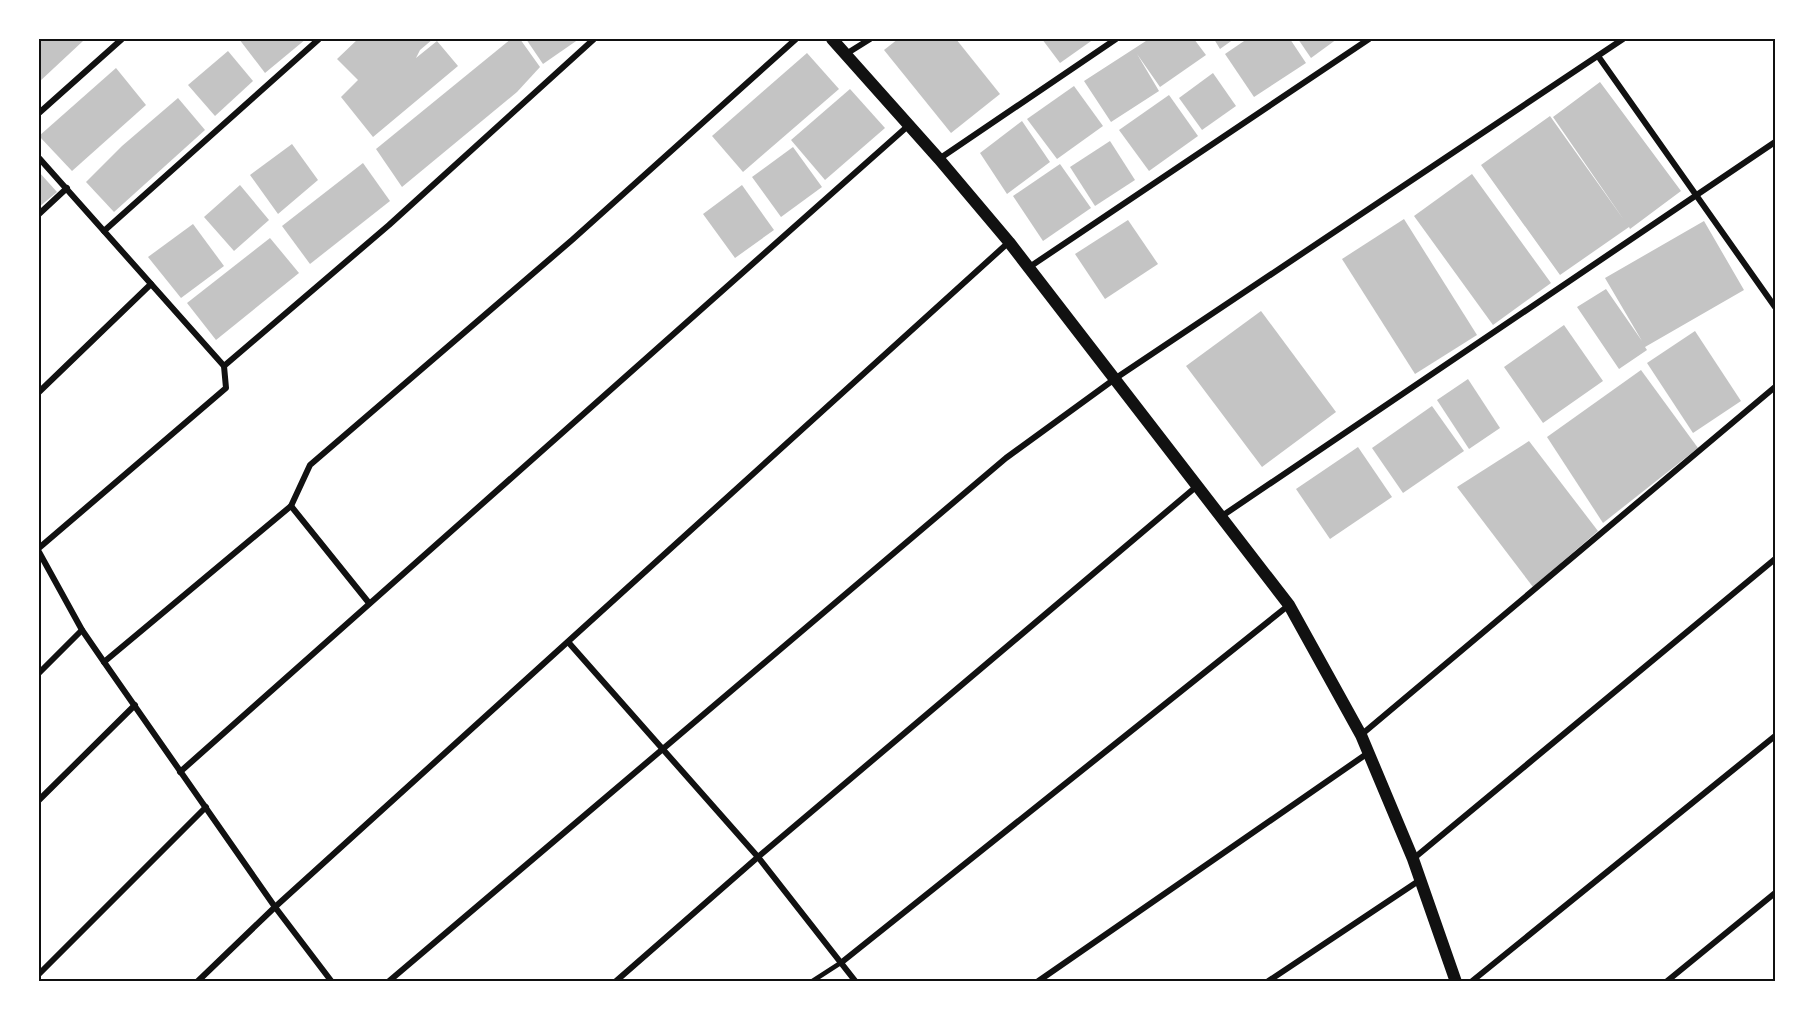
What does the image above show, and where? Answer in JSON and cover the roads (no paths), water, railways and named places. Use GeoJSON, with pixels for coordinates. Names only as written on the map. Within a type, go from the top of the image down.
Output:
{"type":"FeatureCollection","features":[{"type":"Feature","properties":{"kind":"main road"},"geometry":{"type":"LineString","coordinates":[[832,39],[1009,242],[1289,604],[1369,753],[1413,859],[1456,982]]}},
{"type":"Feature","properties":{"kind":"street"},"geometry":{"type":"LineString","coordinates":[[39,112],[122,39]]}},
{"type":"Feature","properties":{"kind":"street"},"geometry":{"type":"LineString","coordinates":[[104,231],[319,39]]}},
{"type":"Feature","properties":{"kind":"street"},"geometry":{"type":"LineString","coordinates":[[224,366],[389,225],[594,39]]}},
{"type":"Feature","properties":{"kind":"street"},"geometry":{"type":"LineString","coordinates":[[104,662],[291,506],[310,465],[572,240],[796,39]]}},
{"type":"Feature","properties":{"kind":"street"},"geometry":{"type":"LineString","coordinates":[[846,54],[870,39]]}},
{"type":"Feature","properties":{"kind":"street"},"geometry":{"type":"LineString","coordinates":[[939,159],[1116,39]]}},
{"type":"Feature","properties":{"kind":"street"},"geometry":{"type":"LineString","coordinates":[[1028,268],[1369,39]]}},
{"type":"Feature","properties":{"kind":"street"},"geometry":{"type":"LineString","coordinates":[[388,982],[1006,458],[1116,378],[1623,39]]}},
{"type":"Feature","properties":{"kind":"street"},"geometry":{"type":"LineString","coordinates":[[1598,56],[1775,307]]}},
{"type":"Feature","properties":{"kind":"street"},"geometry":{"type":"LineString","coordinates":[[180,772],[909,125]]}},
{"type":"Feature","properties":{"kind":"street"},"geometry":{"type":"LineString","coordinates":[[1222,516],[1775,142]]}},
{"type":"Feature","properties":{"kind":"street"},"geometry":{"type":"LineString","coordinates":[[39,158],[224,366],[226,388],[39,550],[82,630],[275,907],[332,982]]}},
{"type":"Feature","properties":{"kind":"street"},"geometry":{"type":"LineString","coordinates":[[39,214],[67,188]]}},
{"type":"Feature","properties":{"kind":"street"},"geometry":{"type":"LineString","coordinates":[[197,982],[275,907],[1009,242]]}},
{"type":"Feature","properties":{"kind":"street"},"geometry":{"type":"LineString","coordinates":[[39,392],[151,284]]}},
{"type":"Feature","properties":{"kind":"street"},"geometry":{"type":"LineString","coordinates":[[1361,735],[1775,387]]}},
{"type":"Feature","properties":{"kind":"street"},"geometry":{"type":"LineString","coordinates":[[615,982],[758,857],[1198,485]]}},
{"type":"Feature","properties":{"kind":"street"},"geometry":{"type":"LineString","coordinates":[[291,506],[369,603]]}},
{"type":"Feature","properties":{"kind":"street"},"geometry":{"type":"LineString","coordinates":[[1413,859],[1775,559]]}},
{"type":"Feature","properties":{"kind":"street"},"geometry":{"type":"LineString","coordinates":[[842,962],[1289,604]]}},
{"type":"Feature","properties":{"kind":"street"},"geometry":{"type":"LineString","coordinates":[[39,673],[82,630]]}},
{"type":"Feature","properties":{"kind":"street"},"geometry":{"type":"LineString","coordinates":[[569,643],[758,857],[856,982]]}},
{"type":"Feature","properties":{"kind":"street"},"geometry":{"type":"LineString","coordinates":[[39,800],[135,705]]}},
{"type":"Feature","properties":{"kind":"street"},"geometry":{"type":"LineString","coordinates":[[1471,982],[1775,736]]}},
{"type":"Feature","properties":{"kind":"street"},"geometry":{"type":"LineString","coordinates":[[1037,982],[1369,753]]}},
{"type":"Feature","properties":{"kind":"street"},"geometry":{"type":"LineString","coordinates":[[39,974],[206,807]]}},
{"type":"Feature","properties":{"kind":"street"},"geometry":{"type":"LineString","coordinates":[[1268,982],[1420,880]]}},
{"type":"Feature","properties":{"kind":"street"},"geometry":{"type":"LineString","coordinates":[[1666,982],[1775,892]]}},
{"type":"Feature","properties":{"kind":"lane"},"geometry":{"type":"LineString","coordinates":[[811,982],[842,962]]}}]}
